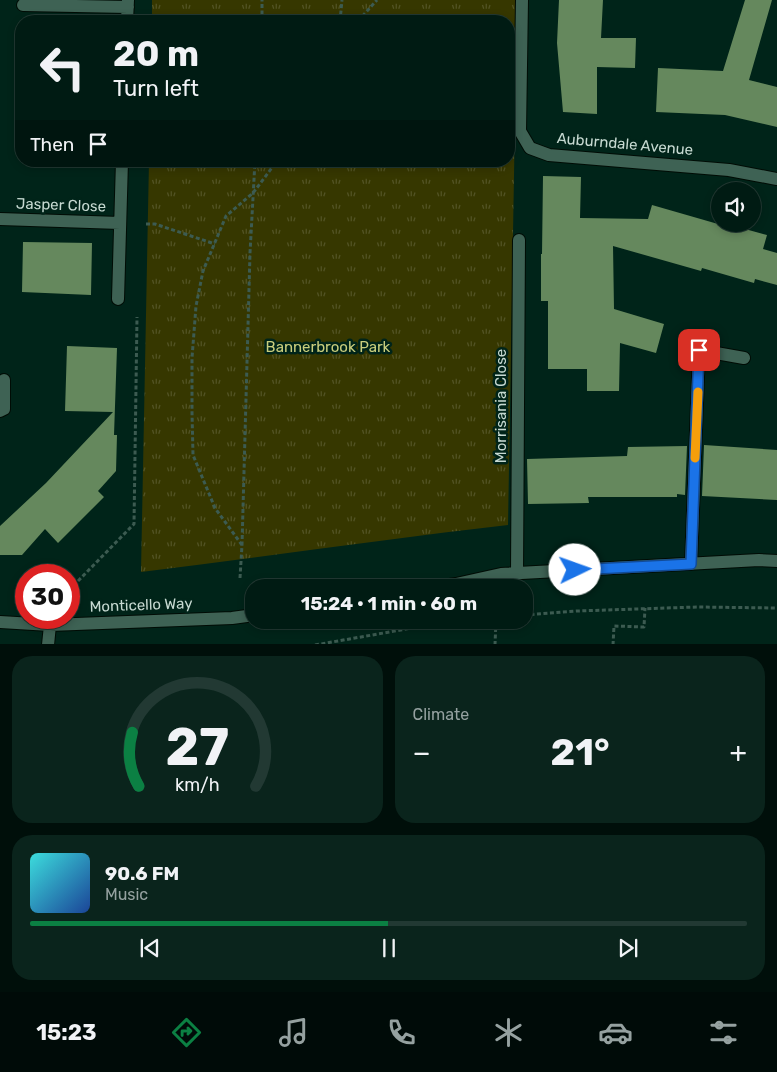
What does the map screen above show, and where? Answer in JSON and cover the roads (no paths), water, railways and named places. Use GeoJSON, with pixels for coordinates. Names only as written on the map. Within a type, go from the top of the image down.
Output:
{"type":"FeatureCollection","features":[{"type":"Feature","properties":{"kind":"street","name":"Auburndale Avenue"},"geometry":{"type":"LineString","coordinates":[[522,0],[520,131],[530,148],[550,155],[729,170],[777,179]]}},
{"type":"Feature","properties":{"kind":"street"},"geometry":{"type":"LineString","coordinates":[[23,5],[128,4]]}},
{"type":"Feature","properties":{"kind":"street","name":"Jasper Close"},"geometry":{"type":"LineString","coordinates":[[118,299],[122,167]]}},
{"type":"Feature","properties":{"kind":"street","name":"Jasper Close"},"geometry":{"type":"LineString","coordinates":[[0,219],[120,223]]}},
{"type":"Feature","properties":{"kind":"street","name":"Morrisania Close"},"geometry":{"type":"LineString","coordinates":[[516,573],[519,240]]}},
{"type":"Feature","properties":{"kind":"street"},"geometry":{"type":"LineString","coordinates":[[691,564],[699,350],[744,358]]}},
{"type":"Feature","properties":{"kind":"street"},"geometry":{"type":"LineString","coordinates":[[0,411],[4,409],[4,380]]}},
{"type":"Feature","properties":{"kind":"street"},"geometry":{"type":"LineString","coordinates":[[476,579],[516,573],[760,560],[777,561]]}},
{"type":"Feature","properties":{"kind":"street","name":"Monticello Way"},"geometry":{"type":"LineString","coordinates":[[80,624],[245,616]]}},
{"type":"Feature","properties":{"kind":"street","name":"Monticello Way"},"geometry":{"type":"LineString","coordinates":[[0,622],[15,623]]}},
{"type":"Feature","properties":{"kind":"street"},"geometry":{"type":"LineString","coordinates":[[48,644],[50,629]]}},
{"type":"Feature","properties":{"kind":"park label","name":"Bannerbrook Park"},"geometry":{"type":"Point","coordinates":[328,347]}}]}
